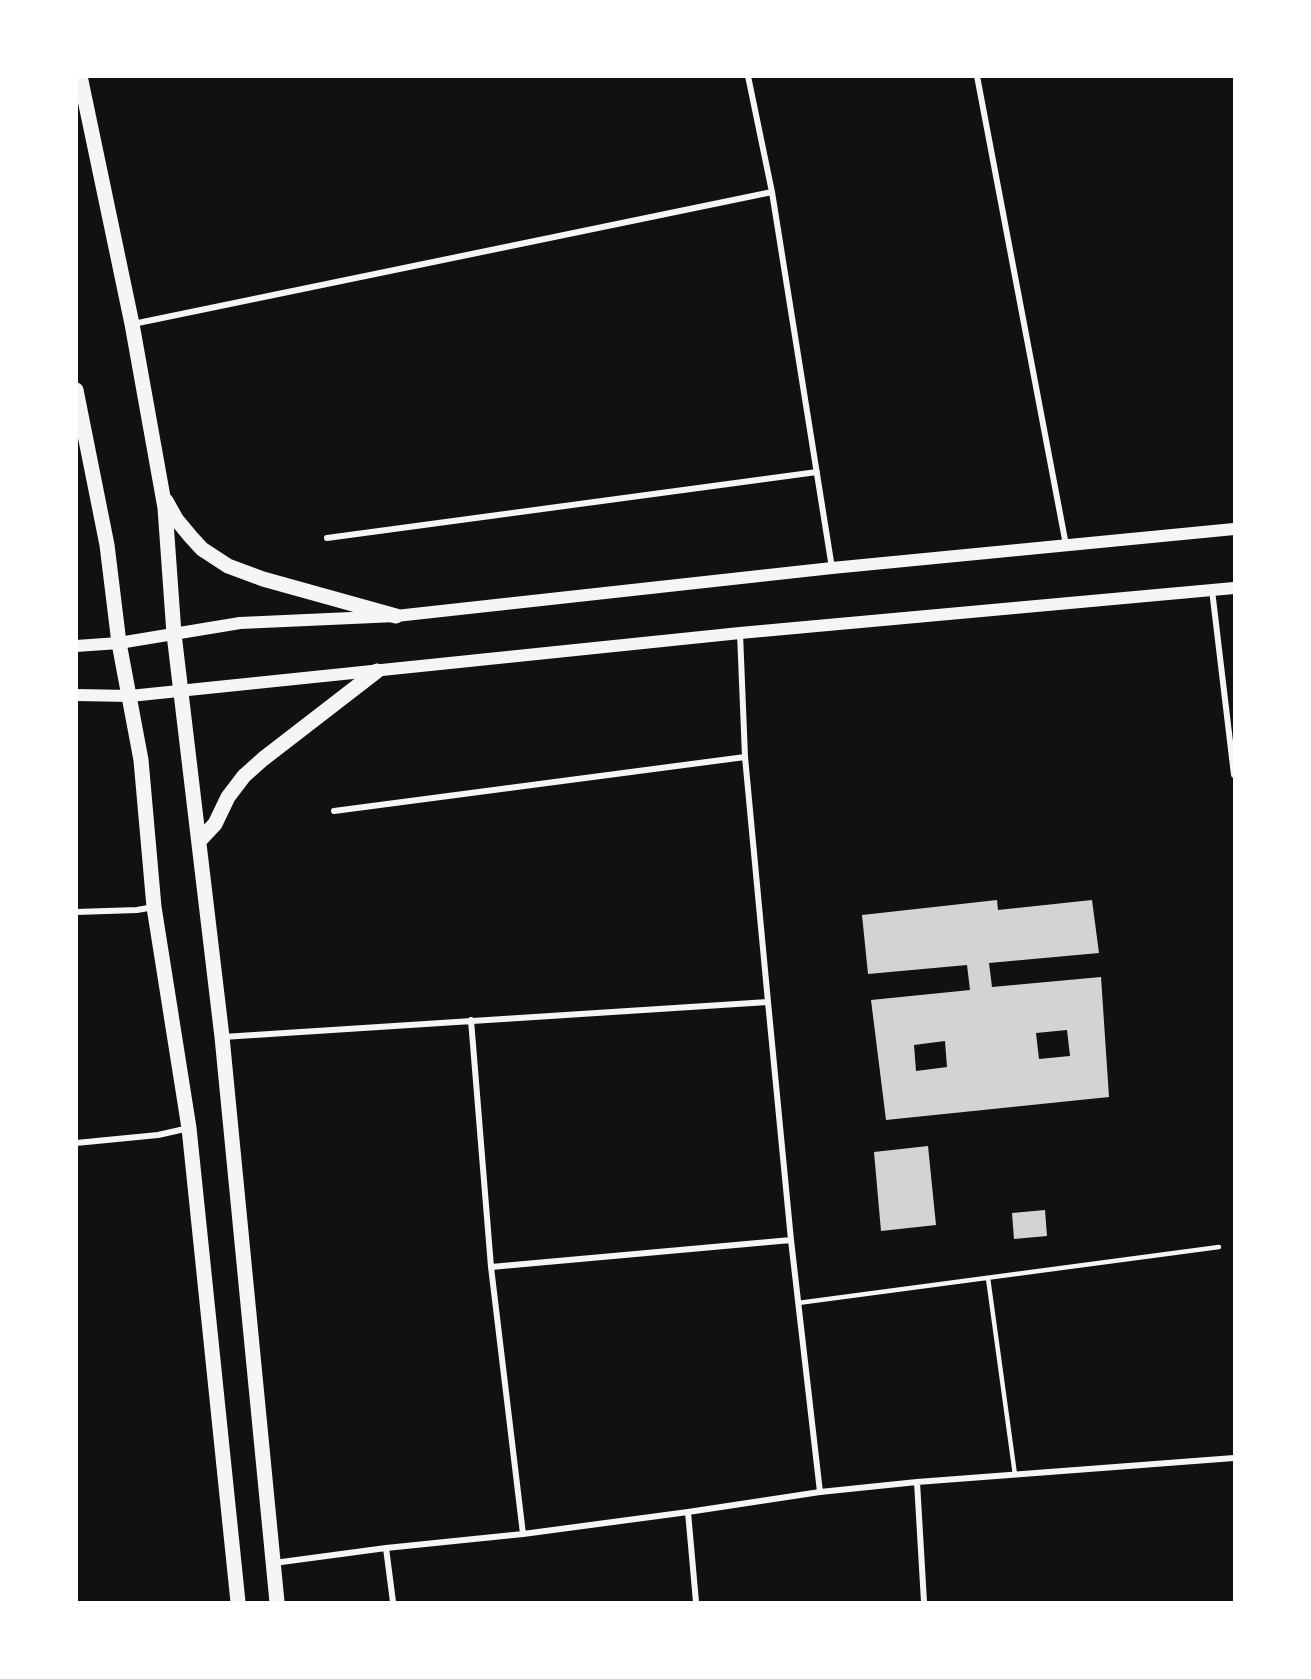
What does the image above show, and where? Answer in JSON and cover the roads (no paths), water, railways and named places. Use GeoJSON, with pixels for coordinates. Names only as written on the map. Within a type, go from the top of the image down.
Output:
{"type":"FeatureCollection","features":[{"type":"Feature","properties":{"kind":"main road"},"geometry":{"type":"LineString","coordinates":[[83,77],[132,324],[163,496],[174,634],[222,1037],[276,1602]]}},
{"type":"Feature","properties":{"kind":"main road"},"geometry":{"type":"LineString","coordinates":[[76,390],[107,545],[119,643],[141,760],[154,907],[189,1128],[238,1602]]}},
{"type":"Feature","properties":{"kind":"main road"},"geometry":{"type":"LineString","coordinates":[[163,496],[176,519],[202,549],[228,566],[263,579],[396,616]]}},
{"type":"Feature","properties":{"kind":"main road"},"geometry":{"type":"LineString","coordinates":[[76,646],[119,643],[240,623],[396,616],[832,568],[1234,529]]}},
{"type":"Feature","properties":{"kind":"main road"},"geometry":{"type":"LineString","coordinates":[[76,694],[130,696],[740,633],[1234,588]]}},
{"type":"Feature","properties":{"kind":"main road"},"geometry":{"type":"LineString","coordinates":[[199,841],[215,824],[228,797],[244,776],[377,671]]}},
{"type":"Feature","properties":{"kind":"street"},"geometry":{"type":"LineString","coordinates":[[748,76],[772,192],[832,568]]}},
{"type":"Feature","properties":{"kind":"street"},"geometry":{"type":"LineString","coordinates":[[977,76],[1066,545]]}},
{"type":"Feature","properties":{"kind":"street"},"geometry":{"type":"LineString","coordinates":[[132,324],[772,192]]}},
{"type":"Feature","properties":{"kind":"street"},"geometry":{"type":"LineString","coordinates":[[327,538],[817,472]]}},
{"type":"Feature","properties":{"kind":"street"},"geometry":{"type":"LineString","coordinates":[[1212,590],[1234,775]]}},
{"type":"Feature","properties":{"kind":"street"},"geometry":{"type":"LineString","coordinates":[[740,633],[746,757],[790,1240],[820,1491]]}},
{"type":"Feature","properties":{"kind":"street"},"geometry":{"type":"LineString","coordinates":[[334,811],[746,757]]}},
{"type":"Feature","properties":{"kind":"street"},"geometry":{"type":"LineString","coordinates":[[76,912],[137,910],[154,907]]}},
{"type":"Feature","properties":{"kind":"street"},"geometry":{"type":"LineString","coordinates":[[222,1037],[768,1002]]}},
{"type":"Feature","properties":{"kind":"street"},"geometry":{"type":"LineString","coordinates":[[471,1020],[491,1267],[523,1534]]}},
{"type":"Feature","properties":{"kind":"street"},"geometry":{"type":"LineString","coordinates":[[76,1143],[159,1135],[189,1128]]}},
{"type":"Feature","properties":{"kind":"street"},"geometry":{"type":"LineString","coordinates":[[491,1267],[790,1240]]}},
{"type":"Feature","properties":{"kind":"street"},"geometry":{"type":"LineString","coordinates":[[273,1563],[386,1548],[523,1534],[688,1512],[820,1491],[1234,1458]]}},
{"type":"Feature","properties":{"kind":"street"},"geometry":{"type":"LineString","coordinates":[[917,1482],[924,1602]]}},
{"type":"Feature","properties":{"kind":"street"},"geometry":{"type":"LineString","coordinates":[[688,1512],[696,1602]]}},
{"type":"Feature","properties":{"kind":"street"},"geometry":{"type":"LineString","coordinates":[[386,1548],[393,1602]]}},
{"type":"Feature","properties":{"kind":"lane"},"geometry":{"type":"LineString","coordinates":[[798,1303],[1219,1247]]}},
{"type":"Feature","properties":{"kind":"lane"},"geometry":{"type":"LineString","coordinates":[[988,1278],[1016,1475]]}}]}
